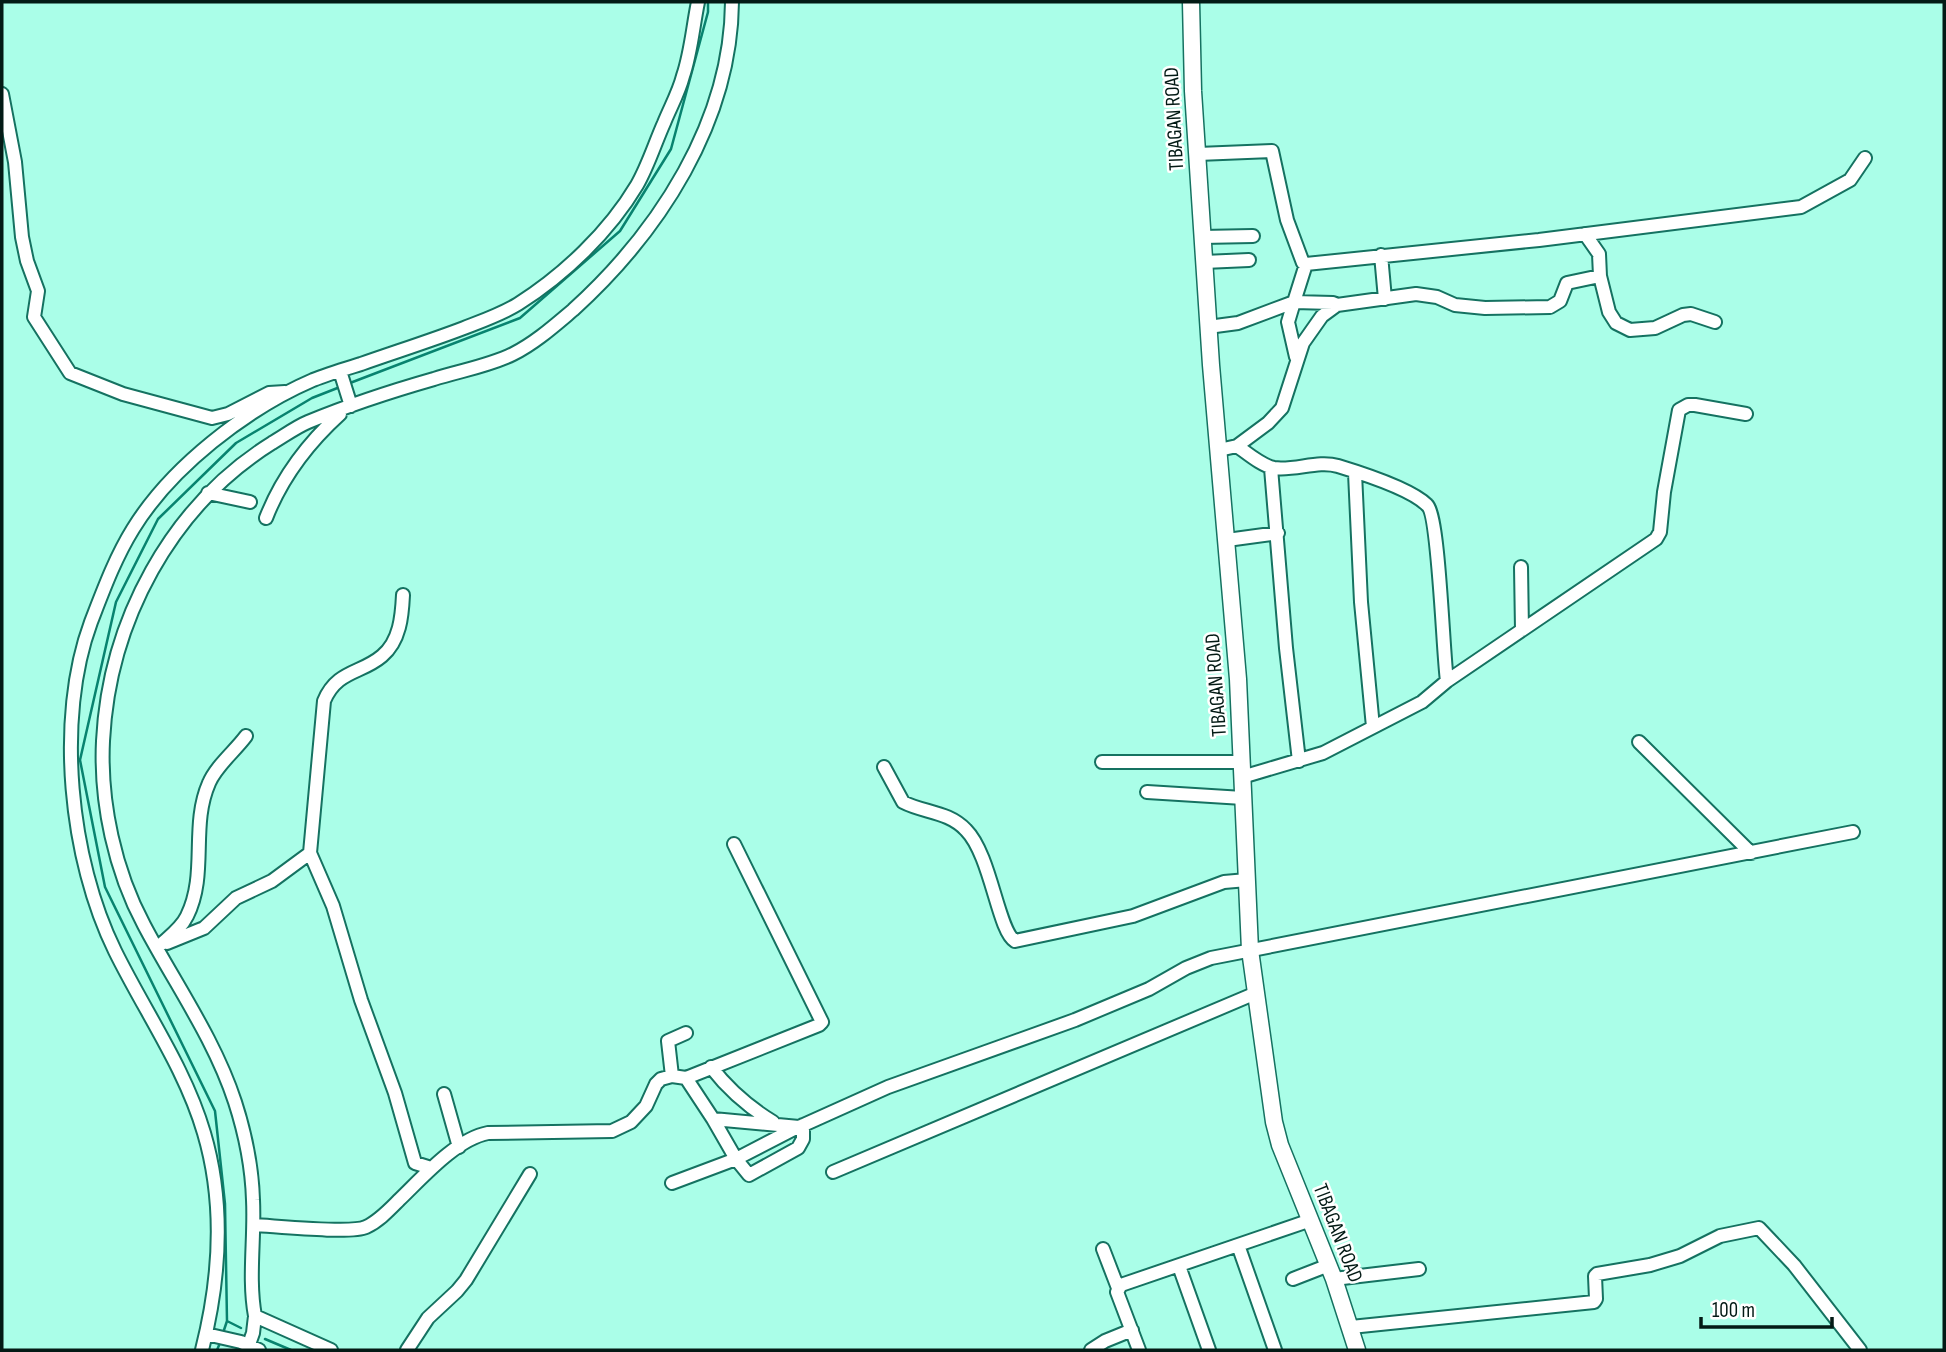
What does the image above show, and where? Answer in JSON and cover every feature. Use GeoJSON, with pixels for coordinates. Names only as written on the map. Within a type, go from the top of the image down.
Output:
{"type":"FeatureCollection","features":[{"type":"Feature","properties":{"kind":"main road","name":"TIBAGAN ROAD"},"geometry":{"type":"LineString","coordinates":[[1191,2],[1193,91],[1208,327],[1238,679],[1250,950],[1274,1122],[1280,1145],[1331,1272],[1357,1350]]}},
{"type":"Feature","properties":{"kind":"street"},"geometry":{"type":"LineString","coordinates":[[202,1350],[210,1334],[218,1247],[215,1192],[205,1137],[187,1086],[113,947],[93,897],[75,813],[72,781],[73,720],[80,667],[90,627],[116,561],[134,526],[152,502],[180,473],[220,437],[288,393],[314,380],[341,374],[514,307],[543,287],[580,254],[606,226],[639,182],[683,77],[698,2]]}},
{"type":"Feature","properties":{"kind":"street"},"geometry":{"type":"LineString","coordinates":[[210,1334],[249,1347],[255,1316],[253,1198],[248,1159],[231,1090],[207,1035],[134,905],[113,840],[105,788],[104,720],[112,673],[143,586],[175,533],[208,493],[249,457],[304,423],[348,404],[512,355],[537,340],[614,270],[653,224],[676,188],[709,120],[726,54],[732,2]]}},
{"type":"Feature","properties":{"kind":"street"},"geometry":{"type":"LineString","coordinates":[[2,93],[15,162],[22,237],[38,291],[34,317],[70,373],[123,394],[212,418],[228,414],[268,393],[288,393]]}},
{"type":"Feature","properties":{"kind":"street"},"geometry":{"type":"LineString","coordinates":[[1198,154],[1272,151],[1287,220],[1303,263],[1306,264],[1585,234],[1801,207],[1850,180],[1865,158]]}},
{"type":"Feature","properties":{"kind":"street"},"geometry":{"type":"LineString","coordinates":[[1585,234],[1599,254],[1600,276],[1611,318],[1626,330],[1655,328],[1687,314],[1715,322]]}},
{"type":"Feature","properties":{"kind":"street"},"geometry":{"type":"LineString","coordinates":[[1202,237],[1253,236]]}},
{"type":"Feature","properties":{"kind":"street"},"geometry":{"type":"LineString","coordinates":[[1381,255],[1385,299]]}},
{"type":"Feature","properties":{"kind":"street"},"geometry":{"type":"LineString","coordinates":[[1204,262],[1249,260]]}},
{"type":"Feature","properties":{"kind":"street"},"geometry":{"type":"LineString","coordinates":[[1297,362],[1288,322],[1306,264]]}},
{"type":"Feature","properties":{"kind":"street"},"geometry":{"type":"LineString","coordinates":[[1208,327],[1227,327],[1294,302],[1338,305],[1416,294],[1437,297],[1455,305],[1485,308],[1550,307],[1560,301],[1567,283],[1600,276]]}},
{"type":"Feature","properties":{"kind":"street"},"geometry":{"type":"LineString","coordinates":[[1219,450],[1237,446],[1268,423],[1282,408],[1303,343],[1322,316],[1338,305]]}},
{"type":"Feature","properties":{"kind":"street"},"geometry":{"type":"LineString","coordinates":[[341,374],[348,404]]}},
{"type":"Feature","properties":{"kind":"street"},"geometry":{"type":"LineString","coordinates":[[266,518],[284,479],[323,429],[348,404]]}},
{"type":"Feature","properties":{"kind":"street"},"geometry":{"type":"LineString","coordinates":[[1102,762],[1242,769],[1299,761],[1323,753],[1422,702],[1447,681],[1658,537],[1679,410],[1695,405],[1746,414]]}},
{"type":"Feature","properties":{"kind":"street"},"geometry":{"type":"LineString","coordinates":[[1237,446],[1271,468],[1329,465],[1404,491],[1430,508],[1437,557],[1447,681]]}},
{"type":"Feature","properties":{"kind":"street"},"geometry":{"type":"LineString","coordinates":[[1271,468],[1286,648],[1299,761]]}},
{"type":"Feature","properties":{"kind":"street"},"geometry":{"type":"LineString","coordinates":[[1355,473],[1362,603],[1373,727]]}},
{"type":"Feature","properties":{"kind":"street"},"geometry":{"type":"LineString","coordinates":[[208,493],[250,502]]}},
{"type":"Feature","properties":{"kind":"street"},"geometry":{"type":"LineString","coordinates":[[1227,540],[1278,533]]}},
{"type":"Feature","properties":{"kind":"street"},"geometry":{"type":"LineString","coordinates":[[1521,567],[1522,630]]}},
{"type":"Feature","properties":{"kind":"street"},"geometry":{"type":"LineString","coordinates":[[403,595],[402,617],[392,644],[376,660],[336,682],[324,701],[310,853],[333,906],[364,1007],[395,1093],[415,1163],[431,1168]]}},
{"type":"Feature","properties":{"kind":"street"},"geometry":{"type":"LineString","coordinates":[[157,947],[177,930],[187,916],[198,882],[198,833],[209,783],[246,736]]}},
{"type":"Feature","properties":{"kind":"street"},"geometry":{"type":"LineString","coordinates":[[1639,742],[1751,853]]}},
{"type":"Feature","properties":{"kind":"street"},"geometry":{"type":"LineString","coordinates":[[884,767],[900,800],[910,806],[942,813],[966,829],[980,850],[991,878],[1006,933],[1015,941],[1133,916],[1224,882],[1247,880]]}},
{"type":"Feature","properties":{"kind":"street"},"geometry":{"type":"LineString","coordinates":[[1147,792],[1243,798]]}},
{"type":"Feature","properties":{"kind":"street"},"geometry":{"type":"LineString","coordinates":[[672,1183],[736,1159],[888,1087],[1075,1020],[1149,989],[1197,963],[1250,950],[1853,832]]}},
{"type":"Feature","properties":{"kind":"street"},"geometry":{"type":"LineString","coordinates":[[254,1225],[349,1230],[367,1227],[431,1168],[471,1139],[488,1133],[612,1131],[631,1122],[646,1106],[661,1079],[672,1076],[686,1078],[819,1025],[822,1020],[734,844]]}},
{"type":"Feature","properties":{"kind":"street"},"geometry":{"type":"LineString","coordinates":[[157,947],[204,928],[236,898],[272,881],[310,853]]}},
{"type":"Feature","properties":{"kind":"street"},"geometry":{"type":"LineString","coordinates":[[833,1172],[1256,993]]}},
{"type":"Feature","properties":{"kind":"street"},"geometry":{"type":"LineString","coordinates":[[672,1076],[668,1041],[685,1033]]}},
{"type":"Feature","properties":{"kind":"street"},"geometry":{"type":"LineString","coordinates":[[712,1067],[752,1109],[776,1125]]}},
{"type":"Feature","properties":{"kind":"street"},"geometry":{"type":"LineString","coordinates":[[686,1078],[745,1173],[752,1174],[799,1148],[803,1139],[801,1126]]}},
{"type":"Feature","properties":{"kind":"street"},"geometry":{"type":"LineString","coordinates":[[444,1094],[459,1147]]}},
{"type":"Feature","properties":{"kind":"street"},"geometry":{"type":"LineString","coordinates":[[713,1119],[801,1126]]}},
{"type":"Feature","properties":{"kind":"street"},"geometry":{"type":"LineString","coordinates":[[407,1350],[428,1318],[466,1280],[530,1174]]}},
{"type":"Feature","properties":{"kind":"street"},"geometry":{"type":"LineString","coordinates":[[1118,1289],[1121,1285],[1311,1220]]}},
{"type":"Feature","properties":{"kind":"street"},"geometry":{"type":"LineString","coordinates":[[1351,1328],[1594,1302],[1597,1274],[1659,1263],[1720,1236],[1755,1227],[1763,1230],[1794,1265],[1860,1350]]}},
{"type":"Feature","properties":{"kind":"street"},"geometry":{"type":"LineString","coordinates":[[1238,1245],[1275,1350]]}},
{"type":"Feature","properties":{"kind":"street"},"geometry":{"type":"LineString","coordinates":[[1103,1249],[1139,1350]]}},
{"type":"Feature","properties":{"kind":"street"},"geometry":{"type":"LineString","coordinates":[[1179,1266],[1209,1350]]}},
{"type":"Feature","properties":{"kind":"street"},"geometry":{"type":"LineString","coordinates":[[1293,1279],[1331,1272],[1419,1269]]}},
{"type":"Feature","properties":{"kind":"street"},"geometry":{"type":"LineString","coordinates":[[255,1316],[331,1350]]}},
{"type":"Feature","properties":{"kind":"street"},"geometry":{"type":"LineString","coordinates":[[1091,1350],[1132,1330]]}},
{"type":"Feature","properties":{"kind":"waterway"},"geometry":{"type":"LineString","coordinates":[[350,383],[520,318],[620,231],[671,149],[708,12],[708,2]]}},
{"type":"Feature","properties":{"kind":"waterway"},"geometry":{"type":"LineString","coordinates":[[223,1333],[227,1321],[225,1204],[215,1111],[105,887],[80,760],[116,602],[158,519],[236,443],[312,398],[340,387]]}},
{"type":"Feature","properties":{"kind":"waterway"},"geometry":{"type":"LineString","coordinates":[[227,1321],[241,1328]]}},
{"type":"Feature","properties":{"kind":"waterway"},"geometry":{"type":"LineString","coordinates":[[265,1339],[291,1350]]}},
{"type":"Feature","properties":{"kind":"waterway"},"geometry":{"type":"LineString","coordinates":[[217,1350],[220,1343]]}}]}
